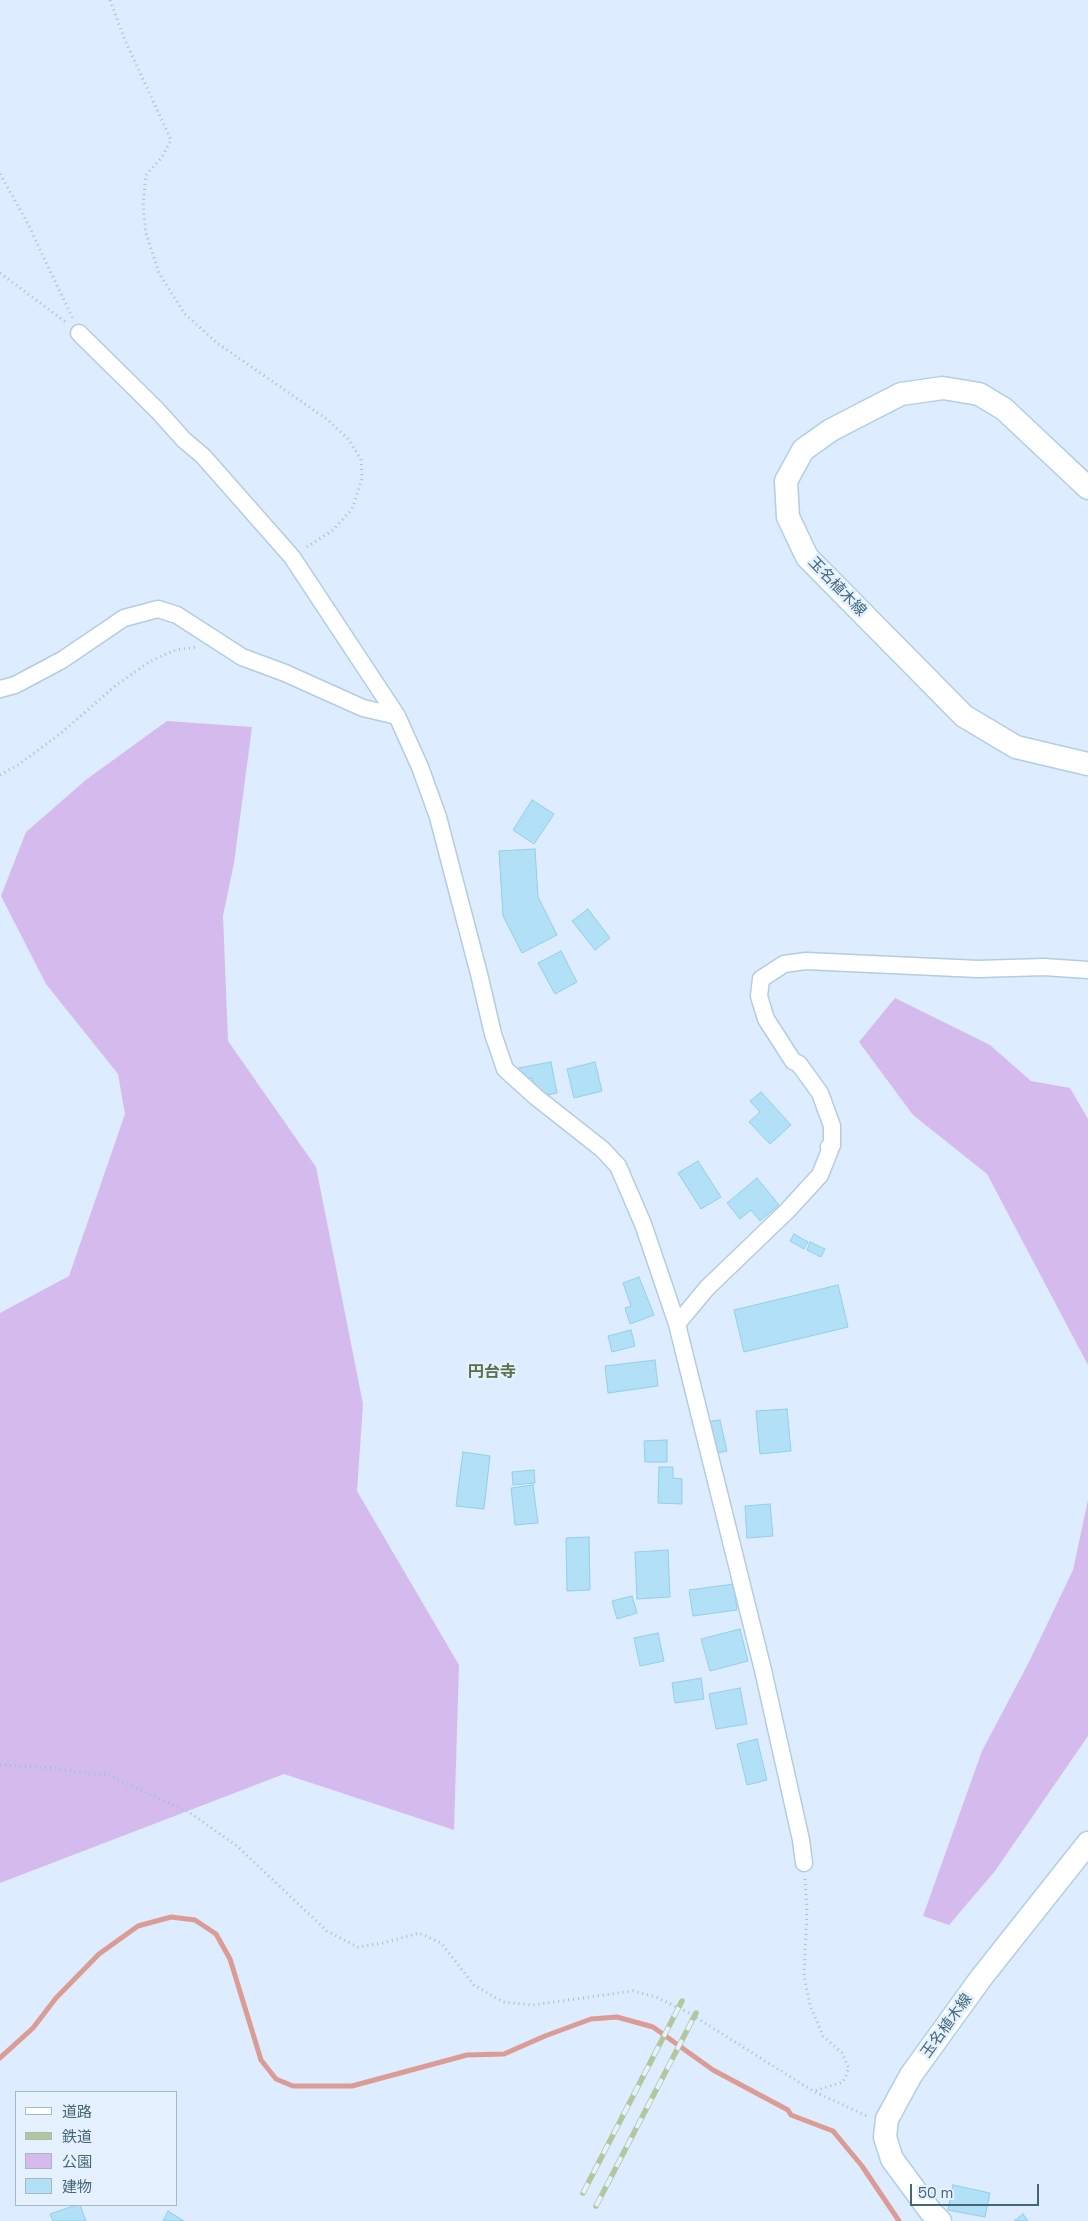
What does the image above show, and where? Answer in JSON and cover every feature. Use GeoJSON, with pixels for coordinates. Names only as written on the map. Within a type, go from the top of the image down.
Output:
{"type":"FeatureCollection","features":[{"type":"Feature","properties":{"kind":"main road","name":"玉名植木線"},"geometry":{"type":"LineString","coordinates":[[1088,488],[1004,409],[979,394],[943,388],[901,394],[831,430],[802,450],[786,481],[788,517],[807,557],[964,716],[1016,747],[1088,764]]}},
{"type":"Feature","properties":{"kind":"main road","name":"玉名植木線"},"geometry":{"type":"LineString","coordinates":[[940,2221],[931,2212],[892,2159],[885,2136],[887,2119],[910,2075],[982,1978],[1088,1843]]}},
{"type":"Feature","properties":{"kind":"street"},"geometry":{"type":"LineString","coordinates":[[79,333],[158,411],[184,440],[203,456],[292,558],[397,716],[420,767],[438,817],[480,974],[493,1034],[505,1069],[536,1097],[602,1149],[614,1164],[618,1166],[643,1224],[677,1324],[763,1670],[802,1840],[804,1863]]}},
{"type":"Feature","properties":{"kind":"street"},"geometry":{"type":"LineString","coordinates":[[0,689],[15,685],[62,660],[124,618],[158,609],[177,615],[242,657],[284,673],[363,708],[397,716]]}},
{"type":"Feature","properties":{"kind":"street"},"geometry":{"type":"LineString","coordinates":[[677,1324],[707,1288],[787,1211],[820,1175],[830,1150],[829,1147],[832,1145],[832,1126],[820,1093],[799,1064],[793,1060],[766,1020],[759,996],[761,979],[784,964],[806,961],[978,969],[1044,967],[1088,970]]}},
{"type":"Feature","properties":{"kind":"path"},"geometry":{"type":"LineString","coordinates":[[110,0],[124,38],[170,140],[162,157],[146,175],[143,206],[146,233],[159,272],[184,313],[217,343],[328,420],[348,439],[361,459],[362,479],[352,508],[333,530],[292,558]]}},
{"type":"Feature","properties":{"kind":"path"},"geometry":{"type":"LineString","coordinates":[[0,174],[26,220],[79,333]]}},
{"type":"Feature","properties":{"kind":"path"},"geometry":{"type":"LineString","coordinates":[[0,273],[79,333]]}},
{"type":"Feature","properties":{"kind":"path"},"geometry":{"type":"LineString","coordinates":[[0,775],[60,734],[115,686],[149,662],[175,650],[220,644]]}},
{"type":"Feature","properties":{"kind":"path"},"geometry":{"type":"LineString","coordinates":[[0,1765],[56,1768],[97,1775],[106,1774],[189,1812],[237,1846],[327,1931],[358,1947],[383,1943],[419,1933],[441,1943],[474,1985],[503,2002],[532,2005],[633,1990],[656,1997],[689,2013],[813,2091],[864,2117],[887,2119]]}},
{"type":"Feature","properties":{"kind":"path"},"geometry":{"type":"LineString","coordinates":[[804,1863],[807,1910],[804,1976],[810,2005],[823,2036],[842,2053],[849,2068],[843,2082],[813,2091]]}},
{"type":"Feature","properties":{"kind":"green space"},"geometry":{"type":"Polygon","coordinates":[[[167,721],[252,727],[234,863],[223,916],[228,1041],[316,1167],[363,1404],[357,1491],[459,1665],[454,1830],[284,1774],[0,1883],[0,1313],[69,1276],[125,1114],[118,1074],[46,984],[1,896],[26,832],[87,779],[167,721]]]}},
{"type":"Feature","properties":{"kind":"green space"},"geometry":{"type":"Polygon","coordinates":[[[895,998],[990,1045],[1031,1081],[1070,1088],[1088,1119],[1088,1365],[987,1174],[913,1115],[859,1042],[895,998]]]}},
{"type":"Feature","properties":{"kind":"green space"},"geometry":{"type":"Polygon","coordinates":[[[1088,1500],[1088,1736],[995,1871],[949,1925],[923,1916],[982,1751],[1029,1662],[1073,1570],[1088,1500]]]}},
{"type":"Feature","properties":{"kind":"building"},"geometry":{"type":"Polygon","coordinates":[[[532,800],[554,814],[534,844],[513,830],[532,800]]]}},
{"type":"Feature","properties":{"kind":"building"},"geometry":{"type":"Polygon","coordinates":[[[535,849],[538,897],[557,935],[522,953],[503,916],[499,851],[535,849]]]}},
{"type":"Feature","properties":{"kind":"building"},"geometry":{"type":"Polygon","coordinates":[[[588,909],[610,938],[595,950],[572,921],[588,909]]]}},
{"type":"Feature","properties":{"kind":"building"},"geometry":{"type":"Polygon","coordinates":[[[561,951],[577,982],[555,994],[538,963],[561,951]]]}},
{"type":"Feature","properties":{"kind":"building"},"geometry":{"type":"Polygon","coordinates":[[[551,1062],[557,1093],[536,1097],[532,1078],[520,1080],[518,1068],[551,1062]]]}},
{"type":"Feature","properties":{"kind":"building"},"geometry":{"type":"Polygon","coordinates":[[[595,1062],[602,1091],[574,1098],[567,1069],[595,1062]]]}},
{"type":"Feature","properties":{"kind":"building"},"geometry":{"type":"Polygon","coordinates":[[[761,1092],[791,1125],[770,1144],[749,1122],[760,1112],[750,1101],[761,1092]]]}},
{"type":"Feature","properties":{"kind":"building"},"geometry":{"type":"Polygon","coordinates":[[[698,1161],[721,1197],[701,1209],[678,1173],[698,1161]]]}},
{"type":"Feature","properties":{"kind":"building"},"geometry":{"type":"Polygon","coordinates":[[[757,1178],[779,1205],[760,1221],[751,1210],[740,1219],[727,1203],[757,1178]]]}},
{"type":"Feature","properties":{"kind":"building"},"geometry":{"type":"Polygon","coordinates":[[[794,1234],[808,1242],[804,1249],[790,1241],[794,1234]]]}},
{"type":"Feature","properties":{"kind":"building"},"geometry":{"type":"Polygon","coordinates":[[[810,1242],[825,1249],[821,1257],[807,1250],[810,1242]]]}},
{"type":"Feature","properties":{"kind":"building"},"geometry":{"type":"Polygon","coordinates":[[[639,1277],[654,1315],[630,1324],[625,1308],[631,1306],[623,1283],[639,1277]]]}},
{"type":"Feature","properties":{"kind":"building"},"geometry":{"type":"Polygon","coordinates":[[[838,1285],[848,1327],[744,1352],[734,1310],[838,1285]]]}},
{"type":"Feature","properties":{"kind":"building"},"geometry":{"type":"Polygon","coordinates":[[[631,1330],[635,1346],[612,1352],[608,1336],[631,1330]]]}},
{"type":"Feature","properties":{"kind":"building"},"geometry":{"type":"Polygon","coordinates":[[[655,1360],[658,1386],[608,1393],[605,1366],[655,1360]]]}},
{"type":"Feature","properties":{"kind":"building"},"geometry":{"type":"Polygon","coordinates":[[[787,1409],[791,1451],[760,1454],[756,1411],[787,1409]]]}},
{"type":"Feature","properties":{"kind":"building"},"geometry":{"type":"Polygon","coordinates":[[[720,1420],[727,1451],[713,1454],[706,1422],[720,1420]]]}},
{"type":"Feature","properties":{"kind":"building"},"geometry":{"type":"Polygon","coordinates":[[[667,1440],[667,1462],[645,1462],[644,1441],[667,1440]]]}},
{"type":"Feature","properties":{"kind":"building"},"geometry":{"type":"Polygon","coordinates":[[[463,1452],[490,1456],[484,1509],[456,1506],[463,1452]]]}},
{"type":"Feature","properties":{"kind":"building"},"geometry":{"type":"Polygon","coordinates":[[[659,1467],[673,1467],[673,1478],[682,1479],[682,1504],[658,1503],[659,1467]]]}},
{"type":"Feature","properties":{"kind":"building"},"geometry":{"type":"Polygon","coordinates":[[[534,1470],[535,1483],[513,1485],[512,1472],[534,1470]]]}},
{"type":"Feature","properties":{"kind":"building"},"geometry":{"type":"Polygon","coordinates":[[[533,1485],[538,1523],[515,1525],[511,1488],[533,1485]]]}},
{"type":"Feature","properties":{"kind":"building"},"geometry":{"type":"Polygon","coordinates":[[[770,1504],[773,1536],[747,1538],[745,1506],[770,1504]]]}},
{"type":"Feature","properties":{"kind":"building"},"geometry":{"type":"Polygon","coordinates":[[[589,1537],[590,1590],[567,1591],[566,1538],[589,1537]]]}},
{"type":"Feature","properties":{"kind":"building"},"geometry":{"type":"Polygon","coordinates":[[[668,1550],[670,1597],[637,1599],[635,1552],[668,1550]]]}},
{"type":"Feature","properties":{"kind":"building"},"geometry":{"type":"Polygon","coordinates":[[[734,1584],[737,1610],[693,1616],[689,1590],[734,1584]]]}},
{"type":"Feature","properties":{"kind":"building"},"geometry":{"type":"Polygon","coordinates":[[[632,1596],[637,1613],[617,1619],[612,1601],[632,1596]]]}},
{"type":"Feature","properties":{"kind":"building"},"geometry":{"type":"Polygon","coordinates":[[[740,1629],[748,1661],[710,1671],[701,1639],[740,1629]]]}},
{"type":"Feature","properties":{"kind":"building"},"geometry":{"type":"Polygon","coordinates":[[[658,1633],[664,1661],[640,1666],[634,1638],[658,1633]]]}},
{"type":"Feature","properties":{"kind":"building"},"geometry":{"type":"Polygon","coordinates":[[[701,1678],[704,1699],[675,1703],[672,1683],[701,1678]]]}},
{"type":"Feature","properties":{"kind":"building"},"geometry":{"type":"Polygon","coordinates":[[[740,1688],[747,1724],[716,1729],[709,1694],[740,1688]]]}},
{"type":"Feature","properties":{"kind":"building"},"geometry":{"type":"Polygon","coordinates":[[[757,1739],[767,1780],[747,1785],[737,1744],[757,1739]]]}},
{"type":"Feature","properties":{"kind":"building"},"geometry":{"type":"Polygon","coordinates":[[[953,2185],[990,2193],[985,2217],[948,2210],[953,2185]]]}},
{"type":"Feature","properties":{"kind":"building"},"geometry":{"type":"Polygon","coordinates":[[[73,2206],[80,2206],[86,2221],[53,2221],[50,2214],[73,2206]]]}},
{"type":"Feature","properties":{"kind":"building"},"geometry":{"type":"Polygon","coordinates":[[[168,2211],[184,2221],[163,2221],[168,2211]]]}},
{"type":"Feature","properties":{"kind":"building"},"geometry":{"type":"Polygon","coordinates":[[[1023,2214],[1028,2221],[1014,2221],[1023,2214]]]}},
{"type":"Feature","properties":{"kind":"waterway"},"geometry":{"type":"LineString","coordinates":[[0,2058],[33,2028],[56,1998],[99,1954],[138,1926],[171,1917],[195,1920],[216,1934],[230,1959],[261,2060],[276,2079],[293,2086],[352,2086],[467,2055],[504,2054],[591,2019],[617,2017],[653,2027],[713,2070],[788,2110],[791,2115],[833,2131],[862,2166],[899,2221]]}},
{"type":"Feature","properties":{"kind":"railway"},"geometry":{"type":"LineString","coordinates":[[583,2193],[682,2001]]}},
{"type":"Feature","properties":{"kind":"railway"},"geometry":{"type":"LineString","coordinates":[[596,2206],[696,2013]]}},
{"type":"Feature","properties":{"kind":"district","name":"円台寺"},"geometry":{"type":"Point","coordinates":[492,1373]}}]}
